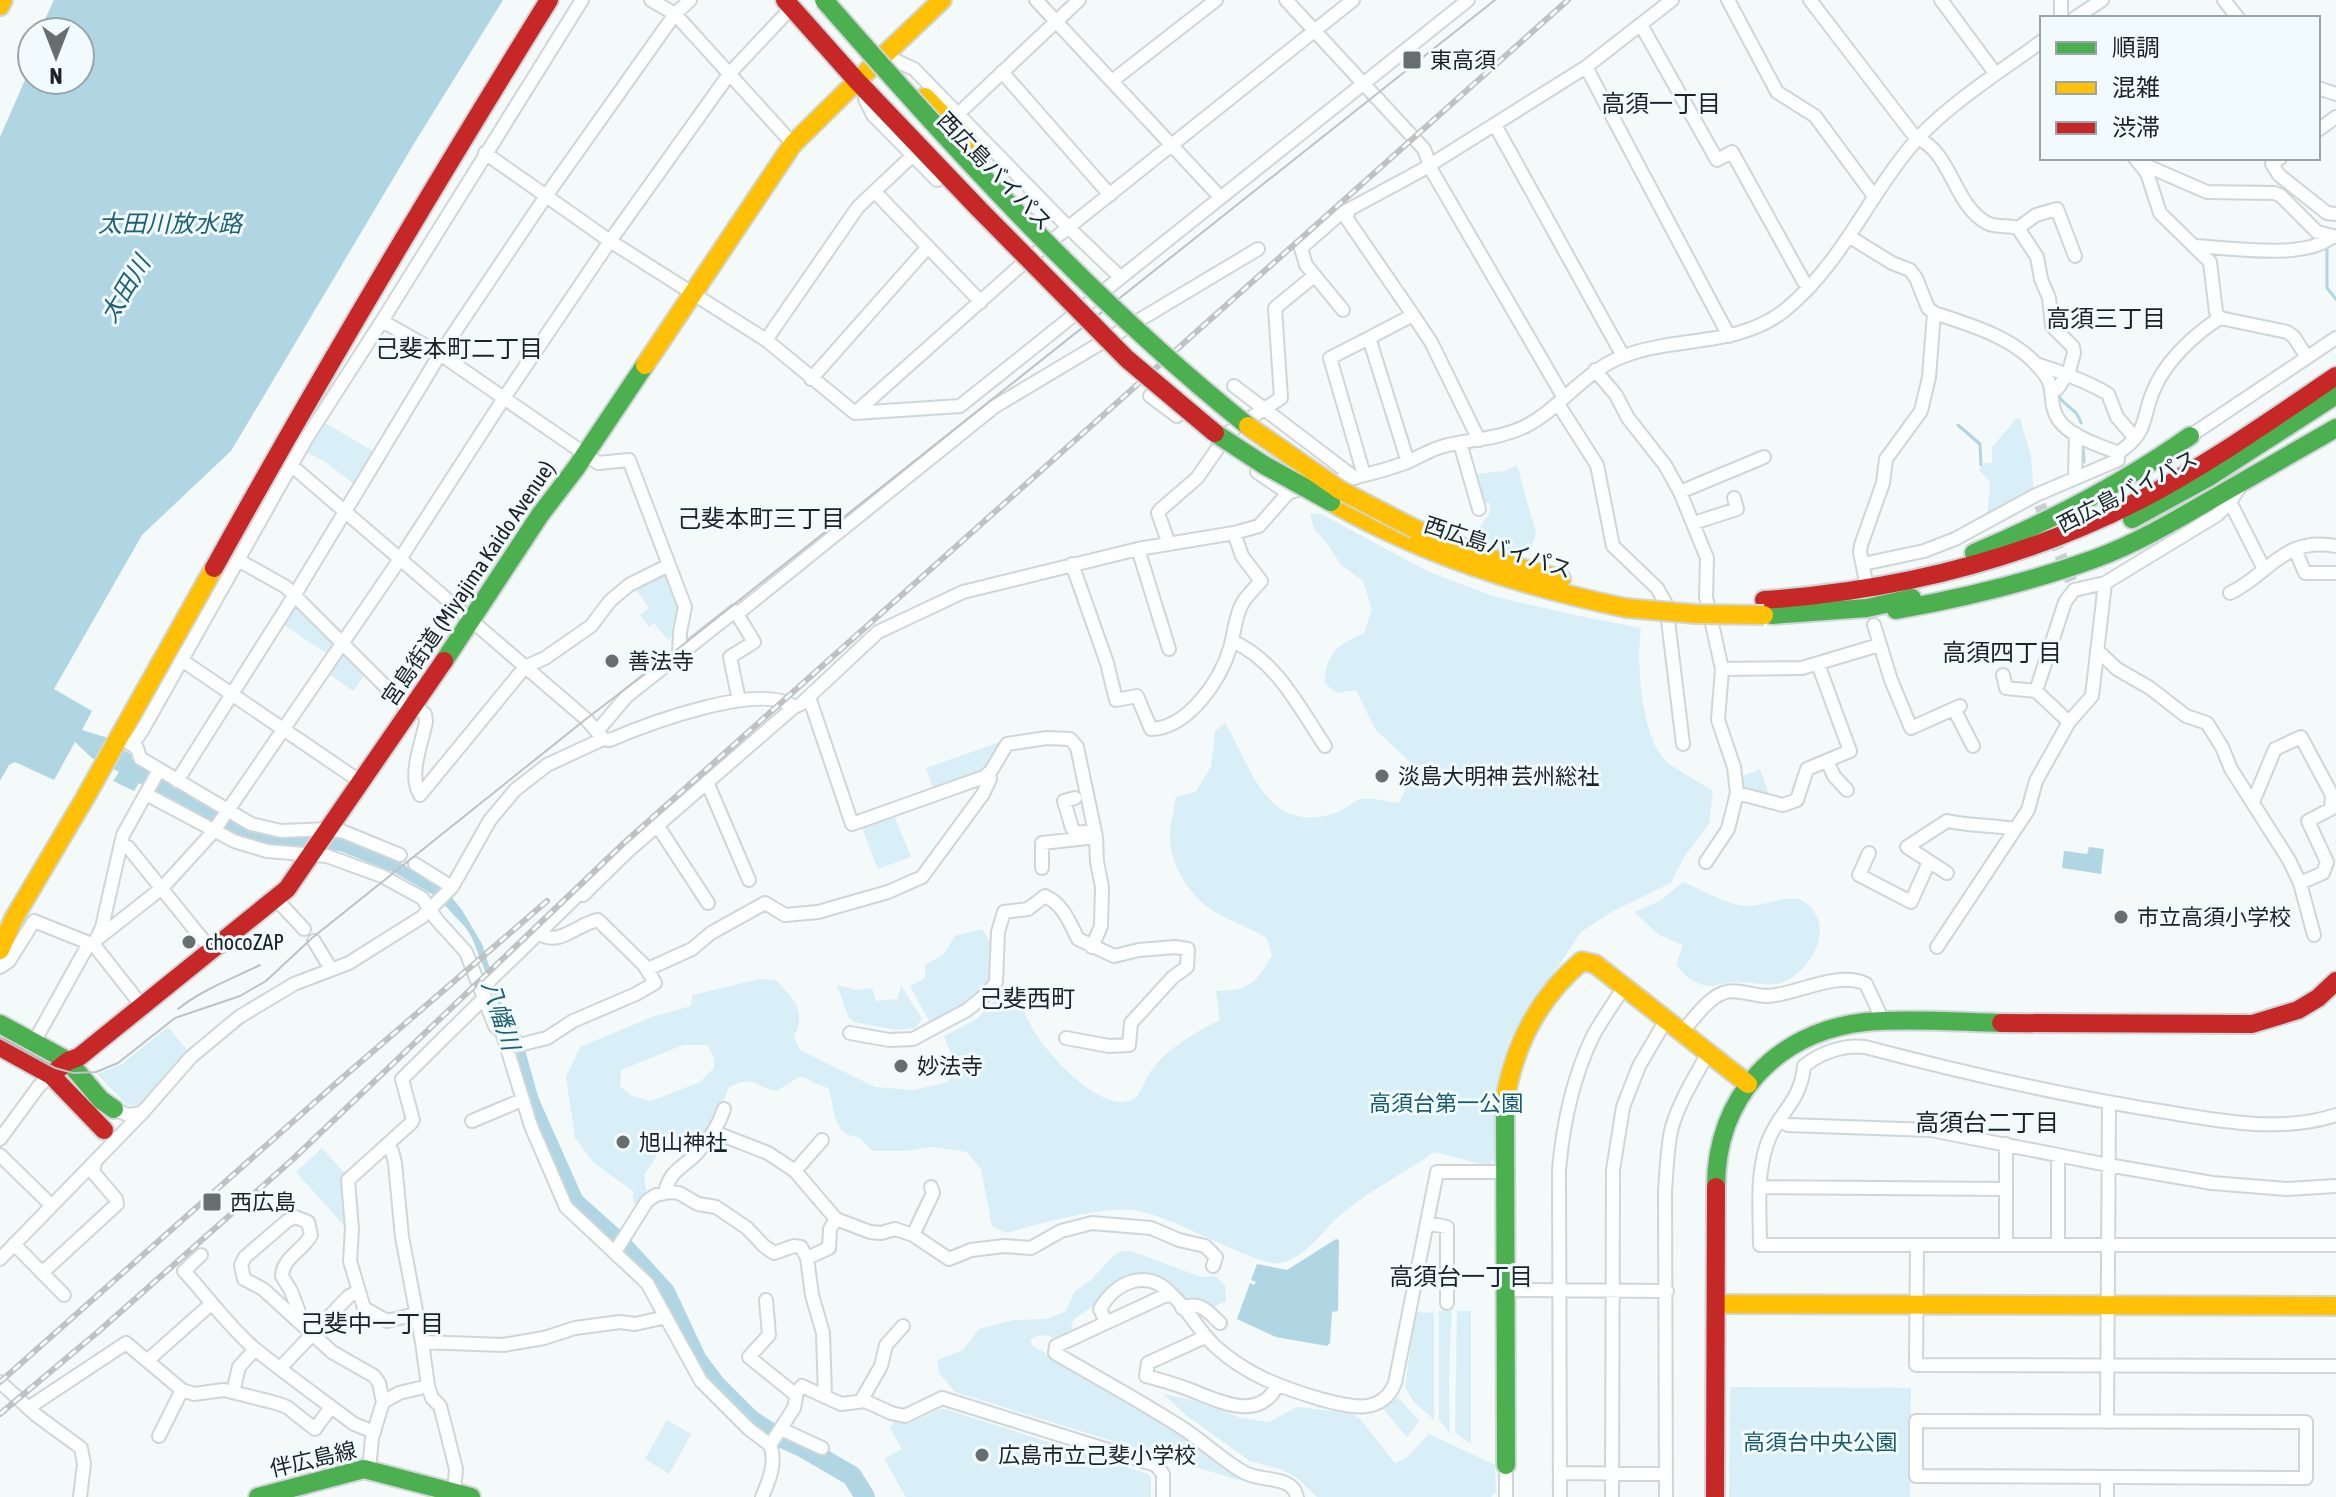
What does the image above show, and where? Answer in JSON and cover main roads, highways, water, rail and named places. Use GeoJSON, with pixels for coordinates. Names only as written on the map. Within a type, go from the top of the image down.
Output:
{"type":"FeatureCollection","features":[{"type":"Feature","properties":{"kind":"main road"},"geometry":{"type":"LineString","coordinates":[[0,950],[14,918],[102,767],[122,742],[291,429],[433,187],[549,0]]}},
{"type":"Feature","properties":{"kind":"main road","name":"西広島バイパス"},"geometry":{"type":"LineString","coordinates":[[824,0],[917,106],[1090,285],[1183,373],[1251,429],[1342,491],[1415,529],[1529,571],[1627,600]]}},
{"type":"Feature","properties":{"kind":"main road","name":"宮島街道 (Miyajima Kaido Avenue)"},"geometry":{"type":"LineString","coordinates":[[51,1075],[68,1061],[79,1057],[287,889],[472,621],[540,515],[793,144],[942,0]]}},
{"type":"Feature","properties":{"kind":"main road"},"geometry":{"type":"LineString","coordinates":[[799,2],[884,55],[1139,315],[1237,406],[1251,429]]}},
{"type":"Feature","properties":{"kind":"main road"},"geometry":{"type":"LineString","coordinates":[[799,2],[857,81],[1080,312],[1154,383],[1252,458],[1331,502]]}},
{"type":"Feature","properties":{"kind":"main road","name":"西広島バイパス"},"geometry":{"type":"LineString","coordinates":[[799,2],[1128,341],[1217,421],[1257,452],[1366,523],[1409,544],[1492,576],[1536,589],[1627,600],[1695,599],[1764,608],[1868,602],[1965,584],[2017,568],[2116,528],[2209,477],[2336,395]]}},
{"type":"Feature","properties":{"kind":"main road","name":"西広島バイパス"},"geometry":{"type":"LineString","coordinates":[[1868,602],[2061,536],[2111,514],[2202,463],[2336,376]]}},
{"type":"Feature","properties":{"kind":"main road"},"geometry":{"type":"LineString","coordinates":[[1868,602],[1894,610],[1912,608],[2060,571],[2131,543],[2336,428]]}},
{"type":"Feature","properties":{"kind":"main road"},"geometry":{"type":"LineString","coordinates":[[1868,602],[2075,508],[2129,479],[2190,436]]}},
{"type":"Feature","properties":{"kind":"main road"},"geometry":{"type":"LineString","coordinates":[[1506,1465],[1505,1099],[1514,1057],[1529,1026],[1572,968],[1582,961],[1595,964],[1748,1084]]}},
{"type":"Feature","properties":{"kind":"main road"},"geometry":{"type":"LineString","coordinates":[[1715,1497],[1716,1164],[1725,1125],[1748,1084],[1769,1060],[1808,1036],[1841,1025],[1879,1021],[2252,1024],[2293,1013],[2316,999],[2336,981]]}},
{"type":"Feature","properties":{"kind":"main road"},"geometry":{"type":"LineString","coordinates":[[0,1024],[68,1061],[95,1093],[114,1109]]}},
{"type":"Feature","properties":{"kind":"main road"},"geometry":{"type":"LineString","coordinates":[[0,1047],[51,1075],[105,1139]]}},
{"type":"Feature","properties":{"kind":"main road"},"geometry":{"type":"LineString","coordinates":[[1716,1304],[2336,1306]]}},
{"type":"Feature","properties":{"kind":"main road","name":"伴広島線"},"geometry":{"type":"LineString","coordinates":[[258,1497],[353,1471],[369,1470],[422,1490],[463,1495]]}},
{"type":"Feature","properties":{"kind":"water","name":"太田川放水路"},"geometry":{"type":"Polygon","coordinates":[[[54,0],[503,0],[231,451],[142,535],[54,689],[92,711],[82,730],[105,737],[119,752],[123,750],[133,755],[131,759],[153,775],[165,779],[224,816],[247,826],[341,839],[394,859],[445,889],[482,944],[518,1055],[466,928],[437,897],[395,873],[340,851],[273,847],[235,836],[139,783],[134,791],[113,781],[119,772],[112,768],[114,764],[93,759],[75,742],[54,780],[15,762],[9,765],[0,781],[0,137],[18,96],[96,96],[96,16],[46,16],[54,0]]]}},
{"type":"Feature","properties":{"kind":"water"},"geometry":{"type":"Polygon","coordinates":[[[2089,847],[2104,849],[2101,874],[2062,868],[2064,851],[2087,854],[2089,847]]]}},
{"type":"Feature","properties":{"kind":"water"},"geometry":{"type":"Polygon","coordinates":[[[1339,1240],[1338,1311],[1332,1312],[1330,1343],[1327,1346],[1276,1337],[1237,1319],[1250,1283],[1254,1285],[1256,1282],[1251,1280],[1257,1264],[1287,1270],[1339,1240]]]}},
{"type":"Feature","properties":{"kind":"waterway"},"geometry":{"type":"LineString","coordinates":[[2327,246],[2327,288],[2336,299]]}},
{"type":"Feature","properties":{"kind":"waterway"},"geometry":{"type":"LineString","coordinates":[[2058,394],[2081,423]]}},
{"type":"Feature","properties":{"kind":"waterway"},"geometry":{"type":"LineString","coordinates":[[1958,425],[1980,444],[1981,465]]}},
{"type":"Feature","properties":{"kind":"waterway"},"geometry":{"type":"LineString","coordinates":[[2083,445],[2084,462]]}},
{"type":"Feature","properties":{"kind":"waterway","name":"八幡川"},"geometry":{"type":"LineString","coordinates":[[509,1030],[529,1101],[574,1202],[623,1246],[665,1292],[697,1360],[716,1385],[751,1420],[852,1476],[865,1497]]}},
{"type":"Feature","properties":{"kind":"tunnel"},"geometry":{"type":"LineString","coordinates":[[2040,505],[2071,581]]}},
{"type":"Feature","properties":{"kind":"tram line"},"geometry":{"type":"LineString","coordinates":[[0,1038],[55,1068],[73,1073],[96,1072],[118,1063],[175,1018],[240,996],[266,981],[312,938],[586,719],[1495,0]]}},
{"type":"Feature","properties":{"kind":"tram line"},"geometry":{"type":"LineString","coordinates":[[178,1009],[208,990],[260,965]]}},
{"type":"Feature","properties":{"kind":"railway"},"geometry":{"type":"LineString","coordinates":[[0,1414],[292,1160],[624,843],[1568,0]]}},
{"type":"Feature","properties":{"kind":"railway"},"geometry":{"type":"LineString","coordinates":[[0,1382],[547,901]]}},
{"type":"Feature","properties":{"kind":"place","name":"東高須"},"geometry":{"type":"Point","coordinates":[1412,60]}},
{"type":"Feature","properties":{"kind":"place","name":"善法寺"},"geometry":{"type":"Point","coordinates":[612,661]}},
{"type":"Feature","properties":{"kind":"place","name":"淡島大明神 芸州総社"},"geometry":{"type":"Point","coordinates":[1382,776]}},
{"type":"Feature","properties":{"kind":"place","name":"市立高須小学校"},"geometry":{"type":"Point","coordinates":[2121,917]}},
{"type":"Feature","properties":{"kind":"place","name":"chocoZAP"},"geometry":{"type":"Point","coordinates":[189,942]}},
{"type":"Feature","properties":{"kind":"place","name":"妙法寺"},"geometry":{"type":"Point","coordinates":[901,1066]}},
{"type":"Feature","properties":{"kind":"place","name":"旭山神社"},"geometry":{"type":"Point","coordinates":[623,1142]}},
{"type":"Feature","properties":{"kind":"place","name":"西広島"},"geometry":{"type":"Point","coordinates":[212,1202]}},
{"type":"Feature","properties":{"kind":"place","name":"広島市立己斐小学校"},"geometry":{"type":"Point","coordinates":[982,1455]}},
{"type":"Feature","properties":{"kind":"district","name":"高須一丁目"},"geometry":{"type":"Point","coordinates":[1661,103]}},
{"type":"Feature","properties":{"kind":"district","name":"高須三丁目"},"geometry":{"type":"Point","coordinates":[2106,318]}},
{"type":"Feature","properties":{"kind":"district","name":"己斐本町二丁目"},"geometry":{"type":"Point","coordinates":[459,348]}},
{"type":"Feature","properties":{"kind":"district","name":"己斐本町三丁目"},"geometry":{"type":"Point","coordinates":[761,518]}},
{"type":"Feature","properties":{"kind":"district","name":"高須四丁目"},"geometry":{"type":"Point","coordinates":[2002,652]}},
{"type":"Feature","properties":{"kind":"district","name":"己斐西町"},"geometry":{"type":"Point","coordinates":[1027,998]}},
{"type":"Feature","properties":{"kind":"district","name":"高須台二丁目"},"geometry":{"type":"Point","coordinates":[1987,1122]}},
{"type":"Feature","properties":{"kind":"district","name":"高須台一丁目"},"geometry":{"type":"Point","coordinates":[1461,1276]}},
{"type":"Feature","properties":{"kind":"district","name":"己斐中一丁目"},"geometry":{"type":"Point","coordinates":[372,1323]}},
{"type":"Feature","properties":{"kind":"water label","name":"太田川"},"geometry":{"type":"Point","coordinates":[125,289]}},
{"type":"Feature","properties":{"kind":"park label","name":"高須台第一公園"},"geometry":{"type":"Point","coordinates":[1446,1103]}},
{"type":"Feature","properties":{"kind":"park label","name":"高須台中央公園"},"geometry":{"type":"Point","coordinates":[1820,1442]}}]}
